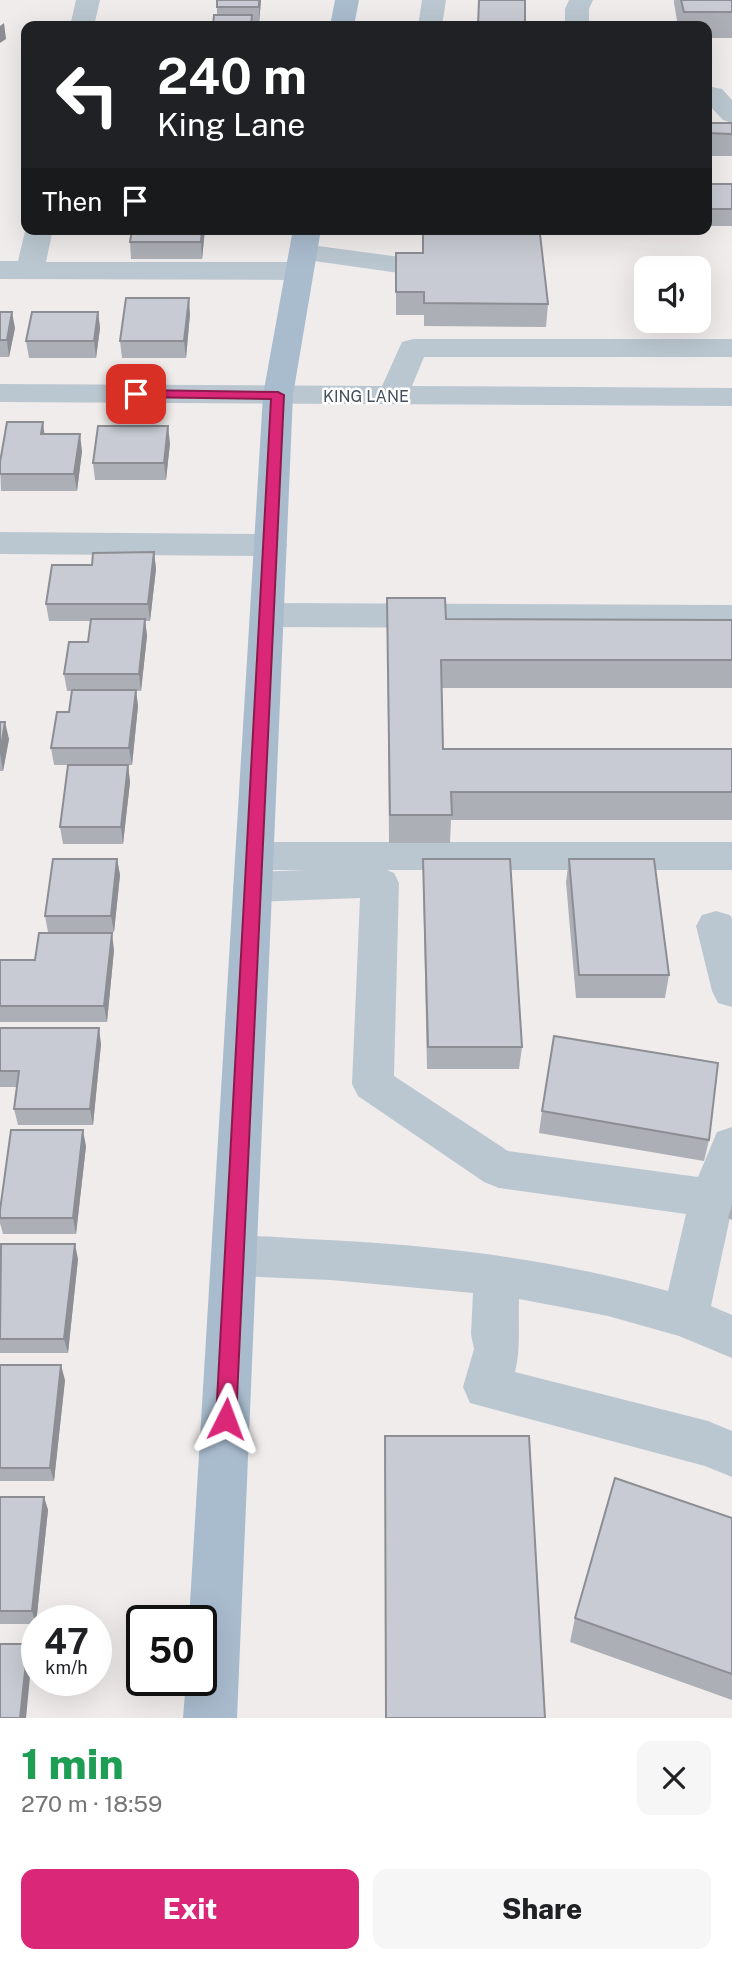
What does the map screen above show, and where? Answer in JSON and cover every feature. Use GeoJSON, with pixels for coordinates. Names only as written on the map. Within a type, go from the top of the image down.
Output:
{"type":"FeatureCollection","features":[{"type":"Feature","properties":{"kind":"main road"},"geometry":{"type":"LineString","coordinates":[[343,21],[347,0]]}},
{"type":"Feature","properties":{"kind":"main road"},"geometry":{"type":"LineString","coordinates":[[210,1718],[278,395],[303,251]]}},
{"type":"Feature","properties":{"kind":"street"},"geometry":{"type":"LineString","coordinates":[[83,21],[88,0]]}},
{"type":"Feature","properties":{"kind":"street"},"geometry":{"type":"LineString","coordinates":[[431,21],[434,0]]}},
{"type":"Feature","properties":{"kind":"street"},"geometry":{"type":"LineString","coordinates":[[577,21],[577,9],[581,0]]}},
{"type":"Feature","properties":{"kind":"street"},"geometry":{"type":"LineString","coordinates":[[712,98],[728,127]]}},
{"type":"Feature","properties":{"kind":"street"},"geometry":{"type":"LineString","coordinates":[[30,270],[38,235]]}},
{"type":"Feature","properties":{"kind":"street"},"geometry":{"type":"LineString","coordinates":[[0,270],[303,251],[414,266],[413,275]]}},
{"type":"Feature","properties":{"kind":"street"},"geometry":{"type":"LineString","coordinates":[[393,396],[413,348],[413,315]]}},
{"type":"Feature","properties":{"kind":"street"},"geometry":{"type":"LineString","coordinates":[[413,348],[732,348]]}},
{"type":"Feature","properties":{"kind":"street","name":"KING LANE"},"geometry":{"type":"LineString","coordinates":[[0,393],[732,397]]}},
{"type":"Feature","properties":{"kind":"street"},"geometry":{"type":"LineString","coordinates":[[0,543],[270,545]]}},
{"type":"Feature","properties":{"kind":"street"},"geometry":{"type":"LineString","coordinates":[[267,615],[732,617]]}},
{"type":"Feature","properties":{"kind":"street"},"geometry":{"type":"LineString","coordinates":[[253,871],[732,856]]}},
{"type":"Feature","properties":{"kind":"street"},"geometry":{"type":"LineString","coordinates":[[253,871],[380,883],[373,1084],[419,1117],[499,1169],[712,1198]]}},
{"type":"Feature","properties":{"kind":"street"},"geometry":{"type":"LineString","coordinates":[[716,926],[732,992]]}},
{"type":"Feature","properties":{"kind":"street"},"geometry":{"type":"LineString","coordinates":[[685,1317],[712,1198],[732,1145]]}},
{"type":"Feature","properties":{"kind":"street"},"geometry":{"type":"LineString","coordinates":[[234,1256],[331,1260],[497,1275],[608,1294],[685,1317],[732,1337]]}},
{"type":"Feature","properties":{"kind":"street"},"geometry":{"type":"LineString","coordinates":[[497,1275],[494,1334],[497,1349],[487,1387],[708,1444],[732,1454]]}},
{"type":"Feature","properties":{"kind":"building"},"geometry":{"type":"Polygon","coordinates":[[[217,0],[259,0],[259,7],[217,7],[217,0]]]}},
{"type":"Feature","properties":{"kind":"building"},"geometry":{"type":"Polygon","coordinates":[[[479,0],[525,0],[525,21],[478,21],[479,0]]]}},
{"type":"Feature","properties":{"kind":"building"},"geometry":{"type":"Polygon","coordinates":[[[681,0],[732,0],[732,12],[684,12],[681,0]]]}},
{"type":"Feature","properties":{"kind":"building"},"geometry":{"type":"Polygon","coordinates":[[[214,15],[252,15],[251,21],[213,21],[214,15]]]}},
{"type":"Feature","properties":{"kind":"building"},"geometry":{"type":"Polygon","coordinates":[[[712,123],[732,123],[732,134],[712,133],[712,123]]]}},
{"type":"Feature","properties":{"kind":"building"},"geometry":{"type":"Polygon","coordinates":[[[712,184],[732,184],[732,209],[712,209],[712,184]]]}},
{"type":"Feature","properties":{"kind":"building"},"geometry":{"type":"Polygon","coordinates":[[[131,235],[202,235],[201,242],[130,242],[131,235]]]}},
{"type":"Feature","properties":{"kind":"building"},"geometry":{"type":"Polygon","coordinates":[[[423,235],[540,235],[548,304],[424,303],[424,292],[396,292],[396,253],[423,253],[423,235]]]}},
{"type":"Feature","properties":{"kind":"building"},"geometry":{"type":"Polygon","coordinates":[[[126,298],[189,298],[184,341],[120,341],[126,298]]]}},
{"type":"Feature","properties":{"kind":"building"},"geometry":{"type":"Polygon","coordinates":[[[0,312],[12,312],[7,340],[0,340],[0,312]]]}},
{"type":"Feature","properties":{"kind":"building"},"geometry":{"type":"Polygon","coordinates":[[[32,312],[98,312],[94,341],[26,341],[32,312]]]}},
{"type":"Feature","properties":{"kind":"building"},"geometry":{"type":"Polygon","coordinates":[[[7,422],[43,422],[41,434],[80,434],[74,474],[0,474],[7,422]]]}},
{"type":"Feature","properties":{"kind":"building"},"geometry":{"type":"Polygon","coordinates":[[[98,426],[168,426],[164,463],[93,463],[98,426]]]}},
{"type":"Feature","properties":{"kind":"building"},"geometry":{"type":"Polygon","coordinates":[[[154,552],[148,604],[46,604],[52,565],[92,565],[93,553],[154,552]]]}},
{"type":"Feature","properties":{"kind":"building"},"geometry":{"type":"Polygon","coordinates":[[[387,598],[445,598],[446,619],[732,620],[732,660],[441,660],[443,749],[732,749],[732,792],[451,792],[452,815],[390,815],[387,598]]]}},
{"type":"Feature","properties":{"kind":"building"},"geometry":{"type":"Polygon","coordinates":[[[91,619],[145,619],[139,674],[64,674],[69,642],[88,642],[91,619]]]}},
{"type":"Feature","properties":{"kind":"building"},"geometry":{"type":"Polygon","coordinates":[[[72,690],[136,690],[129,748],[51,748],[57,712],[69,712],[72,690]]]}},
{"type":"Feature","properties":{"kind":"building"},"geometry":{"type":"Polygon","coordinates":[[[0,722],[5,722],[0,753],[0,722]]]}},
{"type":"Feature","properties":{"kind":"building"},"geometry":{"type":"Polygon","coordinates":[[[68,765],[128,765],[121,827],[60,827],[68,765]]]}},
{"type":"Feature","properties":{"kind":"building"},"geometry":{"type":"Polygon","coordinates":[[[53,859],[117,859],[111,916],[45,916],[53,859]]]}},
{"type":"Feature","properties":{"kind":"building"},"geometry":{"type":"Polygon","coordinates":[[[423,859],[510,859],[522,1047],[428,1047],[423,859]]]}},
{"type":"Feature","properties":{"kind":"building"},"geometry":{"type":"Polygon","coordinates":[[[569,859],[654,859],[669,975],[579,975],[569,859]]]}},
{"type":"Feature","properties":{"kind":"building"},"geometry":{"type":"Polygon","coordinates":[[[39,933],[112,933],[104,1006],[0,1006],[0,960],[35,960],[39,933]]]}},
{"type":"Feature","properties":{"kind":"building"},"geometry":{"type":"Polygon","coordinates":[[[0,1028],[99,1028],[90,1109],[14,1109],[19,1071],[0,1071],[0,1028]]]}},
{"type":"Feature","properties":{"kind":"building"},"geometry":{"type":"Polygon","coordinates":[[[554,1036],[718,1063],[709,1140],[542,1111],[554,1036]]]}},
{"type":"Feature","properties":{"kind":"building"},"geometry":{"type":"Polygon","coordinates":[[[11,1130],[83,1130],[73,1218],[0,1218],[11,1130]]]}},
{"type":"Feature","properties":{"kind":"building"},"geometry":{"type":"Polygon","coordinates":[[[1,1244],[75,1244],[64,1339],[0,1339],[1,1244]]]}},
{"type":"Feature","properties":{"kind":"building"},"geometry":{"type":"Polygon","coordinates":[[[0,1365],[61,1365],[50,1468],[0,1468],[0,1365]]]}},
{"type":"Feature","properties":{"kind":"building"},"geometry":{"type":"Polygon","coordinates":[[[385,1436],[529,1436],[545,1718],[386,1718],[385,1436]]]}},
{"type":"Feature","properties":{"kind":"building"},"geometry":{"type":"Polygon","coordinates":[[[615,1478],[732,1518],[732,1674],[575,1618],[615,1478]]]}},
{"type":"Feature","properties":{"kind":"building"},"geometry":{"type":"Polygon","coordinates":[[[0,1497],[44,1497],[33,1605],[21,1605],[21,1611],[0,1611],[0,1497]]]}},
{"type":"Feature","properties":{"kind":"building"},"geometry":{"type":"Polygon","coordinates":[[[0,1644],[21,1644],[20,1718],[0,1718],[0,1644]]]}},
{"type":"Feature","properties":{"kind":"route"},"geometry":{"type":"LineString","coordinates":[[136,394],[278,395],[226,1419]]}}]}
